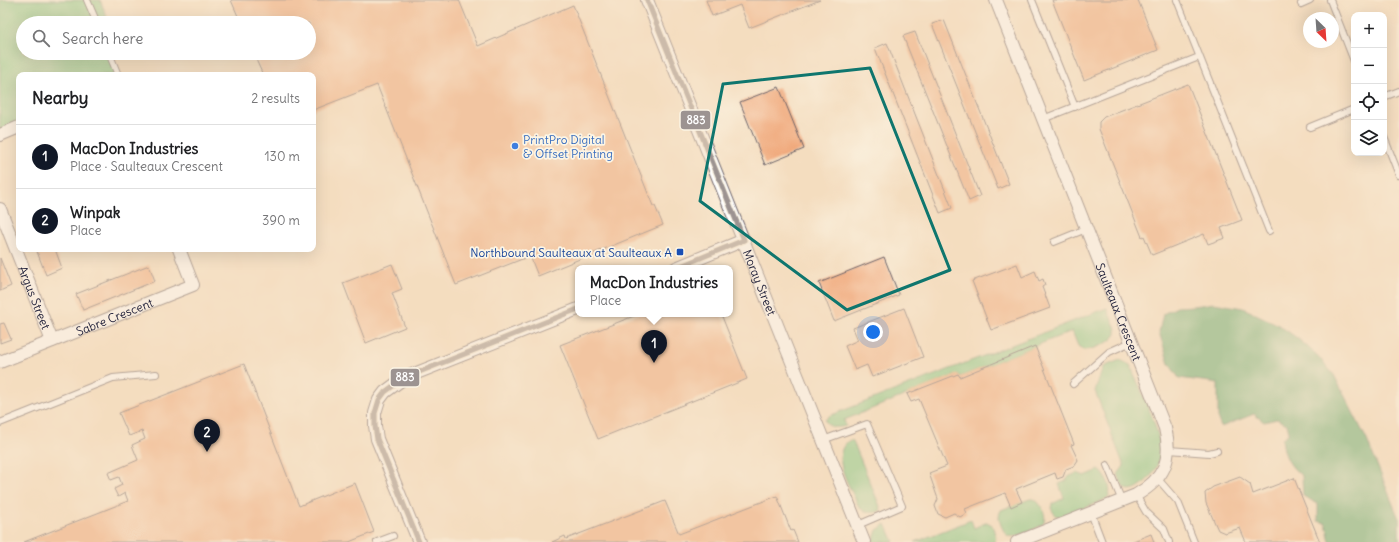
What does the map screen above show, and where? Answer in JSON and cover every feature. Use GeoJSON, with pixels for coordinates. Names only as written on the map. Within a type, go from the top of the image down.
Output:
{"type":"FeatureCollection","features":[{"type":"Feature","properties":{"kind":"street","name":"Moray Street"},"geometry":{"type":"LineString","coordinates":[[647,0],[864,542]]}},
{"type":"Feature","properties":{"kind":"street","name":"Saulteaux Crescent"},"geometry":{"type":"LineString","coordinates":[[996,0],[1165,428],[1169,450],[1163,470],[1158,479],[1148,488],[1122,501],[1018,542]]}},
{"type":"Feature","properties":{"kind":"street"},"geometry":{"type":"LineString","coordinates":[[0,135],[16,128]]}},
{"type":"Feature","properties":{"kind":"street","name":"Argus Street"},"geometry":{"type":"LineString","coordinates":[[0,209],[16,250]]}},
{"type":"Feature","properties":{"kind":"street"},"geometry":{"type":"LineString","coordinates":[[683,265],[744,240]]}},
{"type":"Feature","properties":{"kind":"street","name":"Argus Street"},"geometry":{"type":"LineString","coordinates":[[17,252],[52,341]]}},
{"type":"Feature","properties":{"kind":"street","name":"Sabre Crescent"},"geometry":{"type":"LineString","coordinates":[[0,362],[193,285],[180,252]]}},
{"type":"Feature","properties":{"kind":"street"},"geometry":{"type":"LineString","coordinates":[[419,542],[377,439],[375,413],[379,400],[386,392],[404,378],[575,310]]}},
{"type":"Feature","properties":{"kind":"lane"},"geometry":{"type":"LineString","coordinates":[[87,0],[94,16]]}},
{"type":"Feature","properties":{"kind":"lane"},"geometry":{"type":"LineString","coordinates":[[1032,0],[1075,107]]}},
{"type":"Feature","properties":{"kind":"lane"},"geometry":{"type":"LineString","coordinates":[[1177,0],[1269,231]]}},
{"type":"Feature","properties":{"kind":"lane"},"geometry":{"type":"LineString","coordinates":[[1301,4],[1310,0]]}},
{"type":"Feature","properties":{"kind":"lane"},"geometry":{"type":"LineString","coordinates":[[1330,0],[1351,53]]}},
{"type":"Feature","properties":{"kind":"lane"},"geometry":{"type":"LineString","coordinates":[[1043,120],[1199,57]]}},
{"type":"Feature","properties":{"kind":"lane"},"geometry":{"type":"LineString","coordinates":[[112,60],[117,72]]}},
{"type":"Feature","properties":{"kind":"lane"},"geometry":{"type":"LineString","coordinates":[[1387,96],[1399,91]]}},
{"type":"Feature","properties":{"kind":"lane"},"geometry":{"type":"LineString","coordinates":[[1310,127],[1351,110]]}},
{"type":"Feature","properties":{"kind":"lane"},"geometry":{"type":"LineString","coordinates":[[1387,145],[1399,175]]}},
{"type":"Feature","properties":{"kind":"lane"},"geometry":{"type":"LineString","coordinates":[[1054,242],[1086,229]]}},
{"type":"Feature","properties":{"kind":"lane"},"geometry":{"type":"LineString","coordinates":[[1073,384],[1109,352],[1131,342]]}},
{"type":"Feature","properties":{"kind":"lane"},"geometry":{"type":"LineString","coordinates":[[0,423],[114,378],[156,374]]}},
{"type":"Feature","properties":{"kind":"lane"},"geometry":{"type":"LineString","coordinates":[[824,440],[867,424],[902,506],[858,525]]}},
{"type":"Feature","properties":{"kind":"lane"},"geometry":{"type":"LineString","coordinates":[[1169,450],[1209,453],[1217,451]]}},
{"type":"Feature","properties":{"kind":"lane"},"geometry":{"type":"LineString","coordinates":[[1107,465],[1122,501]]}},
{"type":"Feature","properties":{"kind":"lane"},"geometry":{"type":"LineString","coordinates":[[1158,479],[1178,502],[1194,542]]}},
{"type":"Feature","properties":{"kind":"lane"},"geometry":{"type":"LineString","coordinates":[[1136,495],[1146,512],[1164,529],[1168,542]]}},
{"type":"Feature","properties":{"kind":"lane"},"geometry":{"type":"LineString","coordinates":[[1091,513],[1102,542]]}},
{"type":"Feature","properties":{"kind":"lane"},"geometry":{"type":"LineString","coordinates":[[377,542],[393,536]]}},
{"type":"Feature","properties":{"kind":"highlighted area"},"geometry":{"type":"Polygon","coordinates":[[[870,68],[950,270],[847,310],[700,201],[723,84],[870,68]]]}},
{"type":"Feature","properties":{"kind":"green space"},"geometry":{"type":"Polygon","coordinates":[[[0,0],[100,0],[107,16],[16,16],[16,60],[112,60],[117,72],[16,72],[16,128],[0,135],[0,0]]]}},
{"type":"Feature","properties":{"kind":"green space"},"geometry":{"type":"Polygon","coordinates":[[[1214,303],[1243,308],[1277,324],[1317,355],[1334,375],[1367,440],[1399,519],[1399,542],[1330,542],[1326,523],[1318,521],[1318,504],[1303,496],[1302,476],[1290,464],[1284,451],[1282,439],[1289,433],[1287,424],[1277,419],[1264,422],[1254,414],[1221,427],[1218,420],[1218,383],[1179,378],[1169,364],[1159,332],[1163,314],[1177,307],[1214,303]]]}},
{"type":"Feature","properties":{"kind":"green space"},"geometry":{"type":"Polygon","coordinates":[[[1107,308],[1116,329],[1116,334],[1107,343],[1098,347],[1085,350],[1078,346],[1072,331],[960,377],[958,374],[844,420],[846,426],[831,426],[825,420],[829,416],[1107,308]]]}},
{"type":"Feature","properties":{"kind":"green space"},"geometry":{"type":"Polygon","coordinates":[[[1120,360],[1130,365],[1153,418],[1160,448],[1158,464],[1155,470],[1139,487],[1129,490],[1124,488],[1118,474],[1124,466],[1095,391],[1103,367],[1120,360]]]}},
{"type":"Feature","properties":{"kind":"green space"},"geometry":{"type":"Polygon","coordinates":[[[850,440],[853,441],[881,509],[880,511],[868,512],[862,510],[846,480],[841,462],[841,453],[844,446],[850,440]]]}},
{"type":"Feature","properties":{"kind":"green space"},"geometry":{"type":"Polygon","coordinates":[[[1099,470],[1108,482],[1110,491],[1108,498],[1063,517],[1056,515],[1053,512],[1051,508],[1052,504],[1064,498],[1059,484],[1066,481],[1068,477],[1077,473],[1085,476],[1099,470]]]}},
{"type":"Feature","properties":{"kind":"green space"},"geometry":{"type":"Polygon","coordinates":[[[1030,499],[1037,501],[1041,507],[1045,517],[1043,524],[1020,535],[1011,537],[1008,536],[1001,525],[999,516],[1001,510],[1030,499]]]}},
{"type":"Feature","properties":{"kind":"green space"},"geometry":{"type":"Polygon","coordinates":[[[971,520],[974,528],[987,522],[992,525],[996,537],[995,542],[915,542],[971,520]]]}},
{"type":"Feature","properties":{"kind":"green space"},"geometry":{"type":"Polygon","coordinates":[[[886,524],[894,542],[873,542],[877,530],[886,524]]]}},
{"type":"Feature","properties":{"kind":"building","name":"PrintPro Digital & Offset Printing"},"geometry":{"type":"Polygon","coordinates":[[[231,0],[459,0],[478,46],[573,5],[653,206],[655,206],[663,225],[538,276],[530,256],[456,285],[377,85],[316,109],[316,72],[262,72],[256,60],[316,60],[316,16],[238,16],[231,0]]]}},
{"type":"Feature","properties":{"kind":"building"},"geometry":{"type":"Polygon","coordinates":[[[706,0],[820,0],[749,28],[740,5],[712,16],[706,0]]]}},
{"type":"Feature","properties":{"kind":"building"},"geometry":{"type":"Polygon","coordinates":[[[1052,0],[1138,0],[1158,50],[1084,80],[1052,0]]]}},
{"type":"Feature","properties":{"kind":"building"},"geometry":{"type":"Polygon","coordinates":[[[944,20],[1009,184],[998,189],[932,24],[944,20]]]}},
{"type":"Feature","properties":{"kind":"building"},"geometry":{"type":"Polygon","coordinates":[[[915,32],[980,196],[969,201],[903,36],[915,32]]]}},
{"type":"Feature","properties":{"kind":"building"},"geometry":{"type":"Polygon","coordinates":[[[887,43],[952,208],[940,213],[875,48],[887,43]]]}},
{"type":"Feature","properties":{"kind":"building"},"geometry":{"type":"Polygon","coordinates":[[[1188,84],[1242,220],[1221,228],[1225,238],[1208,244],[1204,234],[1152,255],[1144,236],[1142,237],[1099,129],[1099,122],[1104,117],[1188,84]]]}},
{"type":"Feature","properties":{"kind":"building"},"geometry":{"type":"Polygon","coordinates":[[[779,87],[804,149],[765,165],[740,102],[779,87]]]}},
{"type":"Feature","properties":{"kind":"building"},"geometry":{"type":"Polygon","coordinates":[[[37,252],[56,252],[62,268],[46,275],[37,252]]]}},
{"type":"Feature","properties":{"kind":"building"},"geometry":{"type":"Polygon","coordinates":[[[884,257],[899,295],[834,321],[819,283],[884,257]]]}},
{"type":"Feature","properties":{"kind":"building"},"geometry":{"type":"Polygon","coordinates":[[[0,258],[11,286],[0,291],[0,258]]]}},
{"type":"Feature","properties":{"kind":"building"},"geometry":{"type":"Polygon","coordinates":[[[392,264],[402,289],[392,293],[405,327],[366,343],[343,283],[392,264]]]}},
{"type":"Feature","properties":{"kind":"building"},"geometry":{"type":"Polygon","coordinates":[[[1017,264],[1022,277],[1035,271],[1039,281],[1043,279],[1045,285],[1042,287],[1050,308],[991,330],[972,281],[1017,264]]]}},
{"type":"Feature","properties":{"kind":"building"},"geometry":{"type":"Polygon","coordinates":[[[149,265],[155,281],[83,310],[76,294],[149,265]]]}},
{"type":"Feature","properties":{"kind":"building"},"geometry":{"type":"Polygon","coordinates":[[[904,308],[923,357],[872,377],[867,365],[855,370],[845,346],[858,340],[853,328],[904,308]]]}},
{"type":"Feature","properties":{"kind":"building"},"geometry":{"type":"Polygon","coordinates":[[[631,317],[722,317],[747,379],[598,439],[560,345],[631,317]]]}},
{"type":"Feature","properties":{"kind":"building"},"geometry":{"type":"Polygon","coordinates":[[[4,323],[11,339],[0,343],[0,324],[4,323]]]}},
{"type":"Feature","properties":{"kind":"building"},"geometry":{"type":"Polygon","coordinates":[[[1035,346],[1074,444],[1071,445],[1078,460],[1074,466],[1066,469],[1063,477],[1057,479],[1055,473],[1016,489],[1022,502],[1011,507],[1005,493],[965,509],[967,513],[960,517],[954,513],[945,517],[938,514],[935,506],[938,499],[929,473],[947,466],[919,399],[911,402],[907,394],[958,374],[960,377],[1035,346]]]}},
{"type":"Feature","properties":{"kind":"building"},"geometry":{"type":"Polygon","coordinates":[[[244,364],[299,506],[355,483],[374,532],[349,542],[24,542],[128,501],[125,493],[118,497],[114,489],[122,485],[119,477],[111,480],[108,473],[138,460],[132,445],[145,439],[142,431],[129,436],[119,413],[244,364]]]}},
{"type":"Feature","properties":{"kind":"building"},"geometry":{"type":"Polygon","coordinates":[[[1240,477],[1250,484],[1253,494],[1294,478],[1320,542],[1246,542],[1240,528],[1225,533],[1218,530],[1206,503],[1205,493],[1213,487],[1240,477]]]}},
{"type":"Feature","properties":{"kind":"building"},"geometry":{"type":"Polygon","coordinates":[[[777,496],[791,531],[793,530],[798,542],[552,542],[565,536],[566,539],[665,501],[679,534],[777,496]]]}},
{"type":"Feature","properties":{"kind":"building"},"geometry":{"type":"Polygon","coordinates":[[[1151,534],[1154,542],[1131,542],[1151,534]]]}},
{"type":"Feature","properties":{"kind":"transit line","name":"883"},"geometry":{"type":"LineString","coordinates":[[647,0],[744,240]]}},
{"type":"Feature","properties":{"kind":"transit line","name":"883"},"geometry":{"type":"LineString","coordinates":[[683,265],[744,240]]}},
{"type":"Feature","properties":{"kind":"transit line","name":"883"},"geometry":{"type":"LineString","coordinates":[[419,542],[377,439],[375,413],[379,400],[385,392],[404,378],[575,310]]}},
{"type":"Feature","properties":{"kind":"place","name":"PrintPro Digital & Offset Printing"},"geometry":{"type":"Point","coordinates":[515,146]}},
{"type":"Feature","properties":{"kind":"place","name":"Northbound Saulteaux at Saulteaux A"},"geometry":{"type":"Point","coordinates":[680,252]}},
{"type":"Feature","properties":{"kind":"place","name":"MacDon Industries"},"geometry":{"type":"Point","coordinates":[654,363]}},
{"type":"Feature","properties":{"kind":"place","name":"Winpak"},"geometry":{"type":"Point","coordinates":[207,452]}}]}
